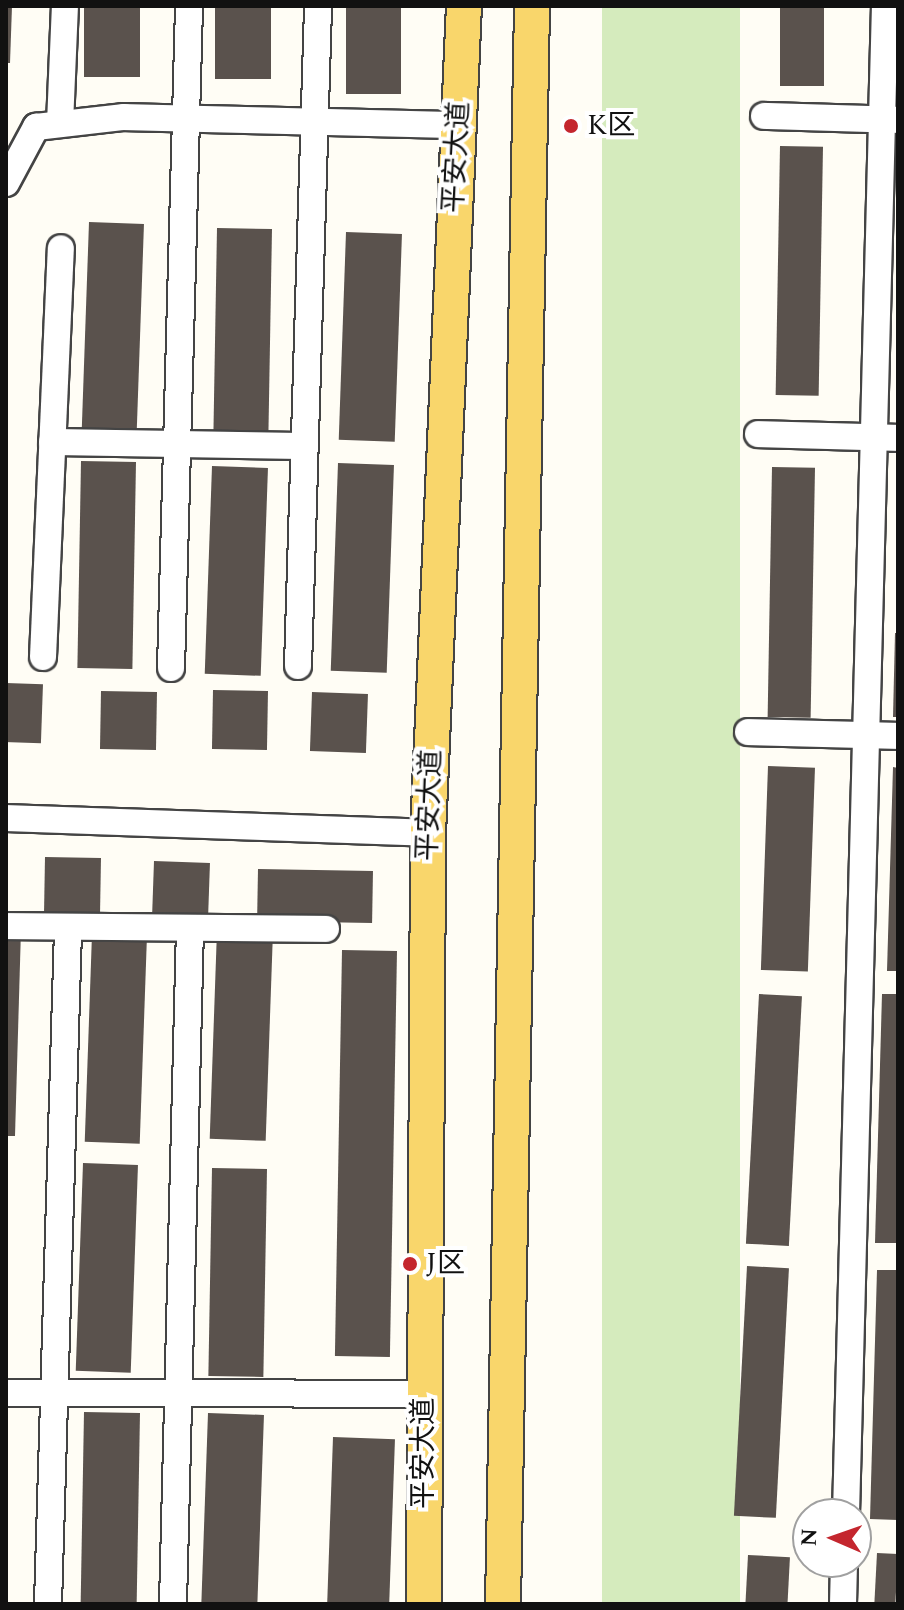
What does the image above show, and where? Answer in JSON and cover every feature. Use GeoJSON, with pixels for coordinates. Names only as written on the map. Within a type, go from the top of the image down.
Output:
{"type":"FeatureCollection","features":[{"type":"Feature","properties":{"kind":"main road","name":"平安大道"},"geometry":{"type":"LineString","coordinates":[[424,1604],[428,833],[464,6]]}},
{"type":"Feature","properties":{"kind":"main road"},"geometry":{"type":"LineString","coordinates":[[503,1604],[532,6]]}},
{"type":"Feature","properties":{"kind":"street"},"geometry":{"type":"LineString","coordinates":[[60,124],[65,6]]}},
{"type":"Feature","properties":{"kind":"street"},"geometry":{"type":"LineString","coordinates":[[171,668],[189,6]]}},
{"type":"Feature","properties":{"kind":"street"},"geometry":{"type":"LineString","coordinates":[[298,666],[311,122],[318,6]]}},
{"type":"Feature","properties":{"kind":"street"},"geometry":{"type":"LineString","coordinates":[[846,1498],[865,735],[886,437],[891,120],[885,6]]}},
{"type":"Feature","properties":{"kind":"street"},"geometry":{"type":"LineString","coordinates":[[764,116],[891,120]]}},
{"type":"Feature","properties":{"kind":"street"},"geometry":{"type":"LineString","coordinates":[[6,183],[14,148],[36,127],[124,117],[459,125]]}},
{"type":"Feature","properties":{"kind":"street"},"geometry":{"type":"LineString","coordinates":[[43,657],[61,248]]}},
{"type":"Feature","properties":{"kind":"street"},"geometry":{"type":"LineString","coordinates":[[758,434],[886,437]]}},
{"type":"Feature","properties":{"kind":"street"},"geometry":{"type":"LineString","coordinates":[[52,442],[303,446]]}},
{"type":"Feature","properties":{"kind":"street"},"geometry":{"type":"LineString","coordinates":[[748,732],[898,736]]}},
{"type":"Feature","properties":{"kind":"street"},"geometry":{"type":"LineString","coordinates":[[6,818],[428,833]]}},
{"type":"Feature","properties":{"kind":"street"},"geometry":{"type":"LineString","coordinates":[[6,926],[68,929],[326,929]]}},
{"type":"Feature","properties":{"kind":"street"},"geometry":{"type":"LineString","coordinates":[[173,1604],[175,1394],[190,928]]}},
{"type":"Feature","properties":{"kind":"street"},"geometry":{"type":"LineString","coordinates":[[48,1604],[58,1394],[68,929]]}},
{"type":"Feature","properties":{"kind":"street"},"geometry":{"type":"LineString","coordinates":[[6,1393],[425,1394]]}},
{"type":"Feature","properties":{"kind":"street"},"geometry":{"type":"LineString","coordinates":[[843,1604],[844,1578]]}},
{"type":"Feature","properties":{"kind":"green space"},"geometry":{"type":"Polygon","coordinates":[[[602,6],[740,6],[740,1604],[602,1604],[602,6]]]}},
{"type":"Feature","properties":{"kind":"building"},"geometry":{"type":"Polygon","coordinates":[[[6,6],[12,6],[10,63],[6,63],[6,6]]]}},
{"type":"Feature","properties":{"kind":"building"},"geometry":{"type":"Polygon","coordinates":[[[84,6],[140,6],[140,77],[84,77],[84,6]]]}},
{"type":"Feature","properties":{"kind":"building"},"geometry":{"type":"Polygon","coordinates":[[[215,6],[271,6],[271,79],[215,79],[215,6]]]}},
{"type":"Feature","properties":{"kind":"building"},"geometry":{"type":"Polygon","coordinates":[[[346,6],[401,6],[401,94],[346,94],[346,6]]]}},
{"type":"Feature","properties":{"kind":"building"},"geometry":{"type":"Polygon","coordinates":[[[780,6],[824,6],[824,86],[780,86],[780,6]]]}},
{"type":"Feature","properties":{"kind":"building"},"geometry":{"type":"Polygon","coordinates":[[[780,146],[823,147],[819,396],[776,395],[780,146]]]}},
{"type":"Feature","properties":{"kind":"building"},"geometry":{"type":"Polygon","coordinates":[[[89,222],[144,224],[137,432],[82,430],[89,222]]]}},
{"type":"Feature","properties":{"kind":"building"},"geometry":{"type":"Polygon","coordinates":[[[217,228],[272,229],[268,437],[213,436],[217,228]]]}},
{"type":"Feature","properties":{"kind":"building"},"geometry":{"type":"Polygon","coordinates":[[[346,232],[402,234],[395,442],[339,440],[346,232]]]}},
{"type":"Feature","properties":{"kind":"building"},"geometry":{"type":"Polygon","coordinates":[[[81,461],[136,462],[132,669],[77,668],[81,461]]]}},
{"type":"Feature","properties":{"kind":"building"},"geometry":{"type":"Polygon","coordinates":[[[338,463],[394,465],[387,673],[331,671],[338,463]]]}},
{"type":"Feature","properties":{"kind":"building"},"geometry":{"type":"Polygon","coordinates":[[[212,466],[268,468],[261,676],[205,674],[212,466]]]}},
{"type":"Feature","properties":{"kind":"building"},"geometry":{"type":"Polygon","coordinates":[[[772,467],[815,468],[811,718],[768,717],[772,467]]]}},
{"type":"Feature","properties":{"kind":"building"},"geometry":{"type":"Polygon","coordinates":[[[895,633],[898,633],[898,717],[893,717],[895,633]]]}},
{"type":"Feature","properties":{"kind":"building"},"geometry":{"type":"Polygon","coordinates":[[[6,683],[43,684],[41,743],[6,742],[6,683]]]}},
{"type":"Feature","properties":{"kind":"building"},"geometry":{"type":"Polygon","coordinates":[[[213,690],[268,691],[267,750],[212,749],[213,690]]]}},
{"type":"Feature","properties":{"kind":"building"},"geometry":{"type":"Polygon","coordinates":[[[101,691],[157,692],[156,750],[100,749],[101,691]]]}},
{"type":"Feature","properties":{"kind":"building"},"geometry":{"type":"Polygon","coordinates":[[[312,692],[368,694],[366,753],[310,751],[312,692]]]}},
{"type":"Feature","properties":{"kind":"building"},"geometry":{"type":"Polygon","coordinates":[[[768,766],[815,768],[808,972],[761,970],[768,766]]]}},
{"type":"Feature","properties":{"kind":"building"},"geometry":{"type":"Polygon","coordinates":[[[893,767],[898,768],[898,971],[887,971],[893,767]]]}},
{"type":"Feature","properties":{"kind":"building"},"geometry":{"type":"Polygon","coordinates":[[[45,857],[101,858],[100,917],[44,916],[45,857]]]}},
{"type":"Feature","properties":{"kind":"building"},"geometry":{"type":"Polygon","coordinates":[[[154,861],[210,863],[208,922],[152,920],[154,861]]]}},
{"type":"Feature","properties":{"kind":"building"},"geometry":{"type":"Polygon","coordinates":[[[258,869],[373,871],[372,923],[257,921],[258,869]]]}},
{"type":"Feature","properties":{"kind":"building"},"geometry":{"type":"Polygon","coordinates":[[[6,928],[21,929],[15,1136],[6,1136],[6,928]]]}},
{"type":"Feature","properties":{"kind":"building"},"geometry":{"type":"Polygon","coordinates":[[[217,930],[273,932],[266,1141],[210,1139],[217,930]]]}},
{"type":"Feature","properties":{"kind":"building"},"geometry":{"type":"Polygon","coordinates":[[[92,934],[147,936],[140,1144],[85,1142],[92,934]]]}},
{"type":"Feature","properties":{"kind":"building"},"geometry":{"type":"Polygon","coordinates":[[[342,950],[397,951],[390,1357],[335,1356],[342,950]]]}},
{"type":"Feature","properties":{"kind":"building"},"geometry":{"type":"Polygon","coordinates":[[[759,994],[802,996],[789,1246],[746,1244],[759,994]]]}},
{"type":"Feature","properties":{"kind":"building"},"geometry":{"type":"Polygon","coordinates":[[[882,994],[898,994],[898,1243],[875,1243],[882,994]]]}},
{"type":"Feature","properties":{"kind":"building"},"geometry":{"type":"Polygon","coordinates":[[[83,1163],[138,1165],[131,1373],[76,1371],[83,1163]]]}},
{"type":"Feature","properties":{"kind":"building"},"geometry":{"type":"Polygon","coordinates":[[[212,1168],[267,1169],[263,1377],[208,1376],[212,1168]]]}},
{"type":"Feature","properties":{"kind":"building"},"geometry":{"type":"Polygon","coordinates":[[[747,1266],[789,1268],[776,1518],[734,1516],[747,1266]]]}},
{"type":"Feature","properties":{"kind":"building"},"geometry":{"type":"Polygon","coordinates":[[[877,1270],[898,1270],[898,1520],[872,1519],[877,1270]]]}},
{"type":"Feature","properties":{"kind":"building"},"geometry":{"type":"Polygon","coordinates":[[[84,1412],[140,1413],[137,1604],[81,1604],[84,1412]]]}},
{"type":"Feature","properties":{"kind":"building"},"geometry":{"type":"Polygon","coordinates":[[[208,1413],[264,1415],[257,1604],[201,1604],[208,1413]]]}},
{"type":"Feature","properties":{"kind":"building"},"geometry":{"type":"Polygon","coordinates":[[[333,1437],[395,1439],[389,1604],[327,1604],[333,1437]]]}},
{"type":"Feature","properties":{"kind":"building"},"geometry":{"type":"Polygon","coordinates":[[[877,1553],[898,1554],[895,1604],[874,1604],[877,1553]]]}},
{"type":"Feature","properties":{"kind":"building"},"geometry":{"type":"Polygon","coordinates":[[[748,1555],[790,1557],[787,1604],[745,1604],[748,1555]]]}},
{"type":"Feature","properties":{"kind":"place","name":"K区"},"geometry":{"type":"Point","coordinates":[571,126]}},
{"type":"Feature","properties":{"kind":"place","name":"J区"},"geometry":{"type":"Point","coordinates":[410,1264]}}]}
